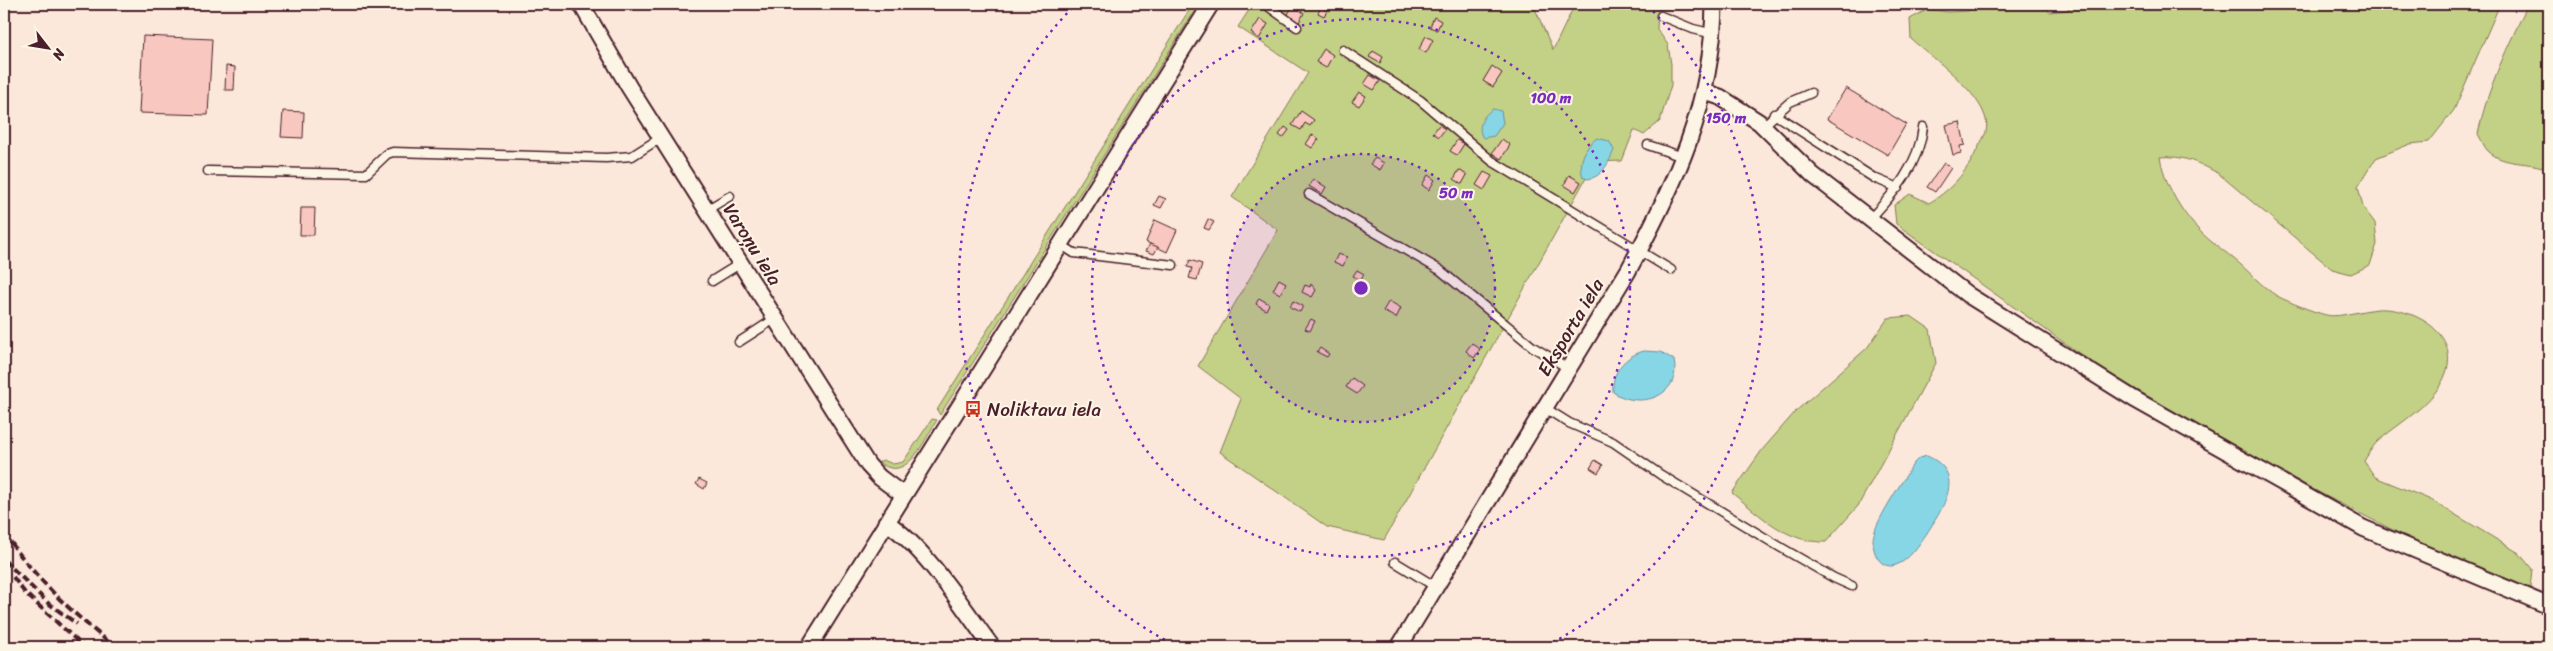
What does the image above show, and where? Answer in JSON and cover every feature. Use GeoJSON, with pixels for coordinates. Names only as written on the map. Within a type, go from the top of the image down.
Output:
{"type":"FeatureCollection","features":[{"type":"Feature","properties":{"kind":"street","name":"Varoņu iela"},"geometry":{"type":"LineString","coordinates":[[581,4],[629,87],[868,465],[879,478],[903,495]]}},
{"type":"Feature","properties":{"kind":"street"},"geometry":{"type":"LineString","coordinates":[[809,647],[1212,4]]}},
{"type":"Feature","properties":{"kind":"street","name":"Eksporta iela"},"geometry":{"type":"LineString","coordinates":[[1399,647],[1657,219],[1683,158],[1705,92],[1714,34],[1714,4]]}},
{"type":"Feature","properties":{"kind":"street"},"geometry":{"type":"LineString","coordinates":[[1705,92],[1720,97],[1763,126],[1813,175],[1968,294],[2151,409],[2363,528],[2549,606]]}},
{"type":"Feature","properties":{"kind":"street"},"geometry":{"type":"LineString","coordinates":[[886,522],[901,532],[938,575],[992,647]]}},
{"type":"Feature","properties":{"kind":"lane"},"geometry":{"type":"LineString","coordinates":[[1265,4],[1297,27]]}},
{"type":"Feature","properties":{"kind":"lane"},"geometry":{"type":"LineString","coordinates":[[1661,16],[1714,34]]}},
{"type":"Feature","properties":{"kind":"lane"},"geometry":{"type":"LineString","coordinates":[[1342,50],[1420,100],[1492,161],[1671,270]]}},
{"type":"Feature","properties":{"kind":"lane"},"geometry":{"type":"LineString","coordinates":[[1763,126],[1774,114],[1790,102],[1811,93]]}},
{"type":"Feature","properties":{"kind":"lane"},"geometry":{"type":"LineString","coordinates":[[1774,114],[1874,178],[1898,188]]}},
{"type":"Feature","properties":{"kind":"lane"},"geometry":{"type":"LineString","coordinates":[[1870,219],[1898,188],[1922,144],[1923,128]]}},
{"type":"Feature","properties":{"kind":"lane"},"geometry":{"type":"LineString","coordinates":[[208,171],[366,174],[387,154],[393,152],[606,158],[632,156],[662,137]]}},
{"type":"Feature","properties":{"kind":"lane"},"geometry":{"type":"LineString","coordinates":[[1648,145],[1683,158]]}},
{"type":"Feature","properties":{"kind":"lane"},"geometry":{"type":"LineString","coordinates":[[1309,194],[1440,270],[1533,347],[1568,368]]}},
{"type":"Feature","properties":{"kind":"lane"},"geometry":{"type":"LineString","coordinates":[[708,210],[730,196]]}},
{"type":"Feature","properties":{"kind":"lane"},"geometry":{"type":"LineString","coordinates":[[1060,244],[1074,253],[1173,265]]}},
{"type":"Feature","properties":{"kind":"lane"},"geometry":{"type":"LineString","coordinates":[[712,281],[741,262]]}},
{"type":"Feature","properties":{"kind":"lane"},"geometry":{"type":"LineString","coordinates":[[739,342],[776,318]]}},
{"type":"Feature","properties":{"kind":"lane"},"geometry":{"type":"LineString","coordinates":[[1544,408],[1569,423],[1612,442],[1661,475],[1780,547],[1834,578],[1852,586]]}},
{"type":"Feature","properties":{"kind":"lane"},"geometry":{"type":"LineString","coordinates":[[1395,562],[1436,587]]}},
{"type":"Feature","properties":{"kind":"green space"},"geometry":{"type":"Polygon","coordinates":[[[1193,4],[1199,4],[940,415],[937,410],[1193,4]]]}},
{"type":"Feature","properties":{"kind":"green space"},"geometry":{"type":"Polygon","coordinates":[[[1253,4],[1533,4],[1553,50],[1575,4],[1678,4],[1677,8],[1658,9],[1657,29],[1668,45],[1671,64],[1671,85],[1660,121],[1644,135],[1634,130],[1622,161],[1595,162],[1384,540],[1327,527],[1220,452],[1241,399],[1198,366],[1278,230],[1232,197],[1308,73],[1238,27],[1253,4]]]}},
{"type":"Feature","properties":{"kind":"green space"},"geometry":{"type":"Polygon","coordinates":[[[1980,4],[2045,4],[2049,12],[2068,10],[2070,4],[2500,4],[2454,110],[2429,142],[2410,144],[2376,158],[2358,187],[2363,207],[2375,223],[2377,244],[2370,265],[2351,274],[2332,269],[2219,174],[2191,161],[2176,157],[2160,157],[2167,181],[2186,215],[2204,235],[2277,296],[2308,309],[2332,316],[2379,309],[2411,314],[2423,320],[2441,337],[2447,347],[2449,359],[2441,384],[2416,412],[2377,442],[2364,461],[2375,477],[2431,500],[2519,553],[2532,569],[2530,589],[2454,561],[2300,483],[2107,373],[1896,224],[1894,205],[1910,194],[1929,203],[1943,194],[1965,170],[1986,132],[1986,120],[1981,107],[1971,94],[1946,68],[1911,39],[1910,19],[1928,9],[1948,12],[1968,11],[1980,4]]]}},
{"type":"Feature","properties":{"kind":"green space"},"geometry":{"type":"Polygon","coordinates":[[[2528,4],[2549,4],[2549,170],[2495,156],[2488,151],[2478,134],[2493,84],[2528,4]]]}},
{"type":"Feature","properties":{"kind":"green space"},"geometry":{"type":"Polygon","coordinates":[[[1911,316],[1930,329],[1936,363],[1858,506],[1826,542],[1799,538],[1787,533],[1764,519],[1732,493],[1762,450],[1796,411],[1867,348],[1888,318],[1911,316]]]}},
{"type":"Feature","properties":{"kind":"green space"},"geometry":{"type":"Polygon","coordinates":[[[932,419],[937,420],[914,457],[906,464],[898,468],[889,468],[879,462],[883,460],[893,464],[903,462],[932,419]]]}},
{"type":"Feature","properties":{"kind":"water"},"geometry":{"type":"Polygon","coordinates":[[[1493,109],[1501,111],[1503,123],[1494,136],[1483,138],[1480,126],[1486,115],[1493,109]]]}},
{"type":"Feature","properties":{"kind":"water"},"geometry":{"type":"Polygon","coordinates":[[[1597,138],[1609,141],[1614,150],[1601,173],[1587,179],[1583,177],[1582,160],[1586,150],[1597,138]]]}},
{"type":"Feature","properties":{"kind":"water"},"geometry":{"type":"Polygon","coordinates":[[[1644,351],[1661,352],[1674,360],[1675,373],[1672,383],[1656,397],[1646,400],[1635,400],[1613,392],[1614,378],[1621,366],[1637,353],[1644,351]]]}},
{"type":"Feature","properties":{"kind":"water"},"geometry":{"type":"Polygon","coordinates":[[[1927,456],[1939,463],[1946,472],[1949,481],[1945,502],[1927,533],[1910,556],[1896,565],[1884,565],[1874,551],[1873,539],[1876,527],[1913,464],[1919,458],[1927,456]]]}},
{"type":"Feature","properties":{"kind":"building"},"geometry":{"type":"Polygon","coordinates":[[[1293,6],[1304,13],[1298,24],[1286,17],[1293,6]]]}},
{"type":"Feature","properties":{"kind":"building"},"geometry":{"type":"Polygon","coordinates":[[[1321,7],[1327,11],[1324,16],[1318,13],[1321,7]]]}},
{"type":"Feature","properties":{"kind":"building"},"geometry":{"type":"Polygon","coordinates":[[[1434,17],[1441,21],[1437,30],[1430,27],[1434,17]]]}},
{"type":"Feature","properties":{"kind":"building"},"geometry":{"type":"Polygon","coordinates":[[[1260,19],[1268,24],[1259,39],[1251,33],[1260,19]]]}},
{"type":"Feature","properties":{"kind":"building"},"geometry":{"type":"Polygon","coordinates":[[[143,36],[212,39],[208,115],[139,113],[143,36]]]}},
{"type":"Feature","properties":{"kind":"building"},"geometry":{"type":"Polygon","coordinates":[[[1426,36],[1433,40],[1426,53],[1419,49],[1426,36]]]}},
{"type":"Feature","properties":{"kind":"building"},"geometry":{"type":"Polygon","coordinates":[[[1324,49],[1333,55],[1326,68],[1316,62],[1324,49]]]}},
{"type":"Feature","properties":{"kind":"building"},"geometry":{"type":"Polygon","coordinates":[[[1373,51],[1383,57],[1380,63],[1369,57],[1373,51]]]}},
{"type":"Feature","properties":{"kind":"building"},"geometry":{"type":"Polygon","coordinates":[[[226,66],[235,67],[234,90],[225,90],[226,66]]]}},
{"type":"Feature","properties":{"kind":"building"},"geometry":{"type":"Polygon","coordinates":[[[1492,66],[1502,73],[1493,87],[1483,81],[1492,66]]]}},
{"type":"Feature","properties":{"kind":"building"},"geometry":{"type":"Polygon","coordinates":[[[1370,75],[1380,81],[1374,90],[1364,84],[1370,75]]]}},
{"type":"Feature","properties":{"kind":"building"},"geometry":{"type":"Polygon","coordinates":[[[1846,88],[1906,124],[1888,155],[1827,119],[1846,88]]]}},
{"type":"Feature","properties":{"kind":"building"},"geometry":{"type":"Polygon","coordinates":[[[1359,92],[1366,96],[1359,106],[1352,102],[1359,92]]]}},
{"type":"Feature","properties":{"kind":"building"},"geometry":{"type":"Polygon","coordinates":[[[283,111],[304,112],[303,138],[281,137],[283,111]]]}},
{"type":"Feature","properties":{"kind":"building"},"geometry":{"type":"Polygon","coordinates":[[[1301,111],[1314,120],[1310,126],[1305,123],[1301,130],[1292,125],[1301,111]]]}},
{"type":"Feature","properties":{"kind":"building"},"geometry":{"type":"Polygon","coordinates":[[[1960,122],[1965,145],[1960,146],[1961,153],[1953,155],[1946,125],[1960,122]]]}},
{"type":"Feature","properties":{"kind":"building"},"geometry":{"type":"Polygon","coordinates":[[[1439,125],[1445,129],[1439,137],[1433,133],[1439,125]]]}},
{"type":"Feature","properties":{"kind":"building"},"geometry":{"type":"Polygon","coordinates":[[[1285,127],[1289,130],[1283,138],[1279,135],[1285,127]]]}},
{"type":"Feature","properties":{"kind":"building"},"geometry":{"type":"Polygon","coordinates":[[[1312,135],[1319,139],[1312,148],[1306,144],[1312,135]]]}},
{"type":"Feature","properties":{"kind":"building"},"geometry":{"type":"Polygon","coordinates":[[[1502,139],[1510,145],[1501,159],[1492,153],[1502,139]]]}},
{"type":"Feature","properties":{"kind":"building"},"geometry":{"type":"Polygon","coordinates":[[[1457,140],[1464,144],[1457,155],[1450,151],[1457,140]]]}},
{"type":"Feature","properties":{"kind":"building"},"geometry":{"type":"Polygon","coordinates":[[[1375,158],[1384,163],[1380,170],[1370,164],[1375,158]]]}},
{"type":"Feature","properties":{"kind":"building"},"geometry":{"type":"Polygon","coordinates":[[[1944,163],[1951,168],[1935,192],[1927,187],[1944,163]]]}},
{"type":"Feature","properties":{"kind":"building"},"geometry":{"type":"Polygon","coordinates":[[[1459,170],[1467,175],[1462,184],[1454,179],[1459,170]]]}},
{"type":"Feature","properties":{"kind":"building"},"geometry":{"type":"Polygon","coordinates":[[[1484,172],[1492,176],[1484,190],[1476,185],[1484,172]]]}},
{"type":"Feature","properties":{"kind":"building"},"geometry":{"type":"Polygon","coordinates":[[[1428,175],[1435,180],[1429,190],[1422,185],[1428,175]]]}},
{"type":"Feature","properties":{"kind":"building"},"geometry":{"type":"Polygon","coordinates":[[[1569,175],[1581,182],[1575,192],[1564,185],[1569,175]]]}},
{"type":"Feature","properties":{"kind":"building"},"geometry":{"type":"Polygon","coordinates":[[[1313,179],[1326,187],[1322,194],[1309,186],[1313,179]]]}},
{"type":"Feature","properties":{"kind":"building"},"geometry":{"type":"Polygon","coordinates":[[[1159,196],[1166,199],[1161,208],[1154,205],[1159,196]]]}},
{"type":"Feature","properties":{"kind":"building"},"geometry":{"type":"Polygon","coordinates":[[[301,208],[315,208],[314,235],[300,235],[301,208]]]}},
{"type":"Feature","properties":{"kind":"building"},"geometry":{"type":"Polygon","coordinates":[[[1208,219],[1214,222],[1209,230],[1204,228],[1208,219]]]}},
{"type":"Feature","properties":{"kind":"building"},"geometry":{"type":"Polygon","coordinates":[[[1155,220],[1177,230],[1167,252],[1146,242],[1155,220]]]}},
{"type":"Feature","properties":{"kind":"building"},"geometry":{"type":"Polygon","coordinates":[[[1150,244],[1158,247],[1154,254],[1146,251],[1150,244]]]}},
{"type":"Feature","properties":{"kind":"building"},"geometry":{"type":"Polygon","coordinates":[[[1338,254],[1347,257],[1343,266],[1334,262],[1338,254]]]}},
{"type":"Feature","properties":{"kind":"building"},"geometry":{"type":"Polygon","coordinates":[[[1190,260],[1202,264],[1197,280],[1189,278],[1192,268],[1187,267],[1190,260]]]}},
{"type":"Feature","properties":{"kind":"building"},"geometry":{"type":"Polygon","coordinates":[[[1357,270],[1364,274],[1361,280],[1353,276],[1357,270]]]}},
{"type":"Feature","properties":{"kind":"building"},"geometry":{"type":"Polygon","coordinates":[[[1279,279],[1286,283],[1280,294],[1273,290],[1279,279]]]}},
{"type":"Feature","properties":{"kind":"building"},"geometry":{"type":"Polygon","coordinates":[[[1311,284],[1316,290],[1312,297],[1302,292],[1305,285],[1310,287],[1311,284]]]}},
{"type":"Feature","properties":{"kind":"building"},"geometry":{"type":"Polygon","coordinates":[[[1259,298],[1269,304],[1266,310],[1256,304],[1259,298]]]}},
{"type":"Feature","properties":{"kind":"building"},"geometry":{"type":"Polygon","coordinates":[[[1293,301],[1303,306],[1300,312],[1290,307],[1293,301]]]}},
{"type":"Feature","properties":{"kind":"building"},"geometry":{"type":"Polygon","coordinates":[[[1389,301],[1401,308],[1396,318],[1383,311],[1389,301]]]}},
{"type":"Feature","properties":{"kind":"building"},"geometry":{"type":"Polygon","coordinates":[[[1311,319],[1315,321],[1310,331],[1305,329],[1311,319]]]}},
{"type":"Feature","properties":{"kind":"building"},"geometry":{"type":"Polygon","coordinates":[[[1472,343],[1480,349],[1474,358],[1466,351],[1472,343]]]}},
{"type":"Feature","properties":{"kind":"building"},"geometry":{"type":"Polygon","coordinates":[[[1320,348],[1329,354],[1327,357],[1317,352],[1320,348]]]}},
{"type":"Feature","properties":{"kind":"building"},"geometry":{"type":"Polygon","coordinates":[[[1352,378],[1363,386],[1357,394],[1346,387],[1352,378]]]}},
{"type":"Feature","properties":{"kind":"building"},"geometry":{"type":"Polygon","coordinates":[[[1595,460],[1603,465],[1598,473],[1590,468],[1595,460]]]}},
{"type":"Feature","properties":{"kind":"building"},"geometry":{"type":"Polygon","coordinates":[[[699,479],[707,483],[704,489],[696,484],[699,479]]]}},
{"type":"Feature","properties":{"kind":"railway"},"geometry":{"type":"LineString","coordinates":[[4,532],[15,549],[55,594],[115,647]]}},
{"type":"Feature","properties":{"kind":"railway"},"geometry":{"type":"LineString","coordinates":[[4,560],[48,603],[77,624]]}},
{"type":"Feature","properties":{"kind":"railway"},"geometry":{"type":"LineString","coordinates":[[13,577],[25,593],[84,647]]}},
{"type":"Feature","properties":{"kind":"place","name":"Noliktavu iela"},"geometry":{"type":"Point","coordinates":[973,409]}}]}
